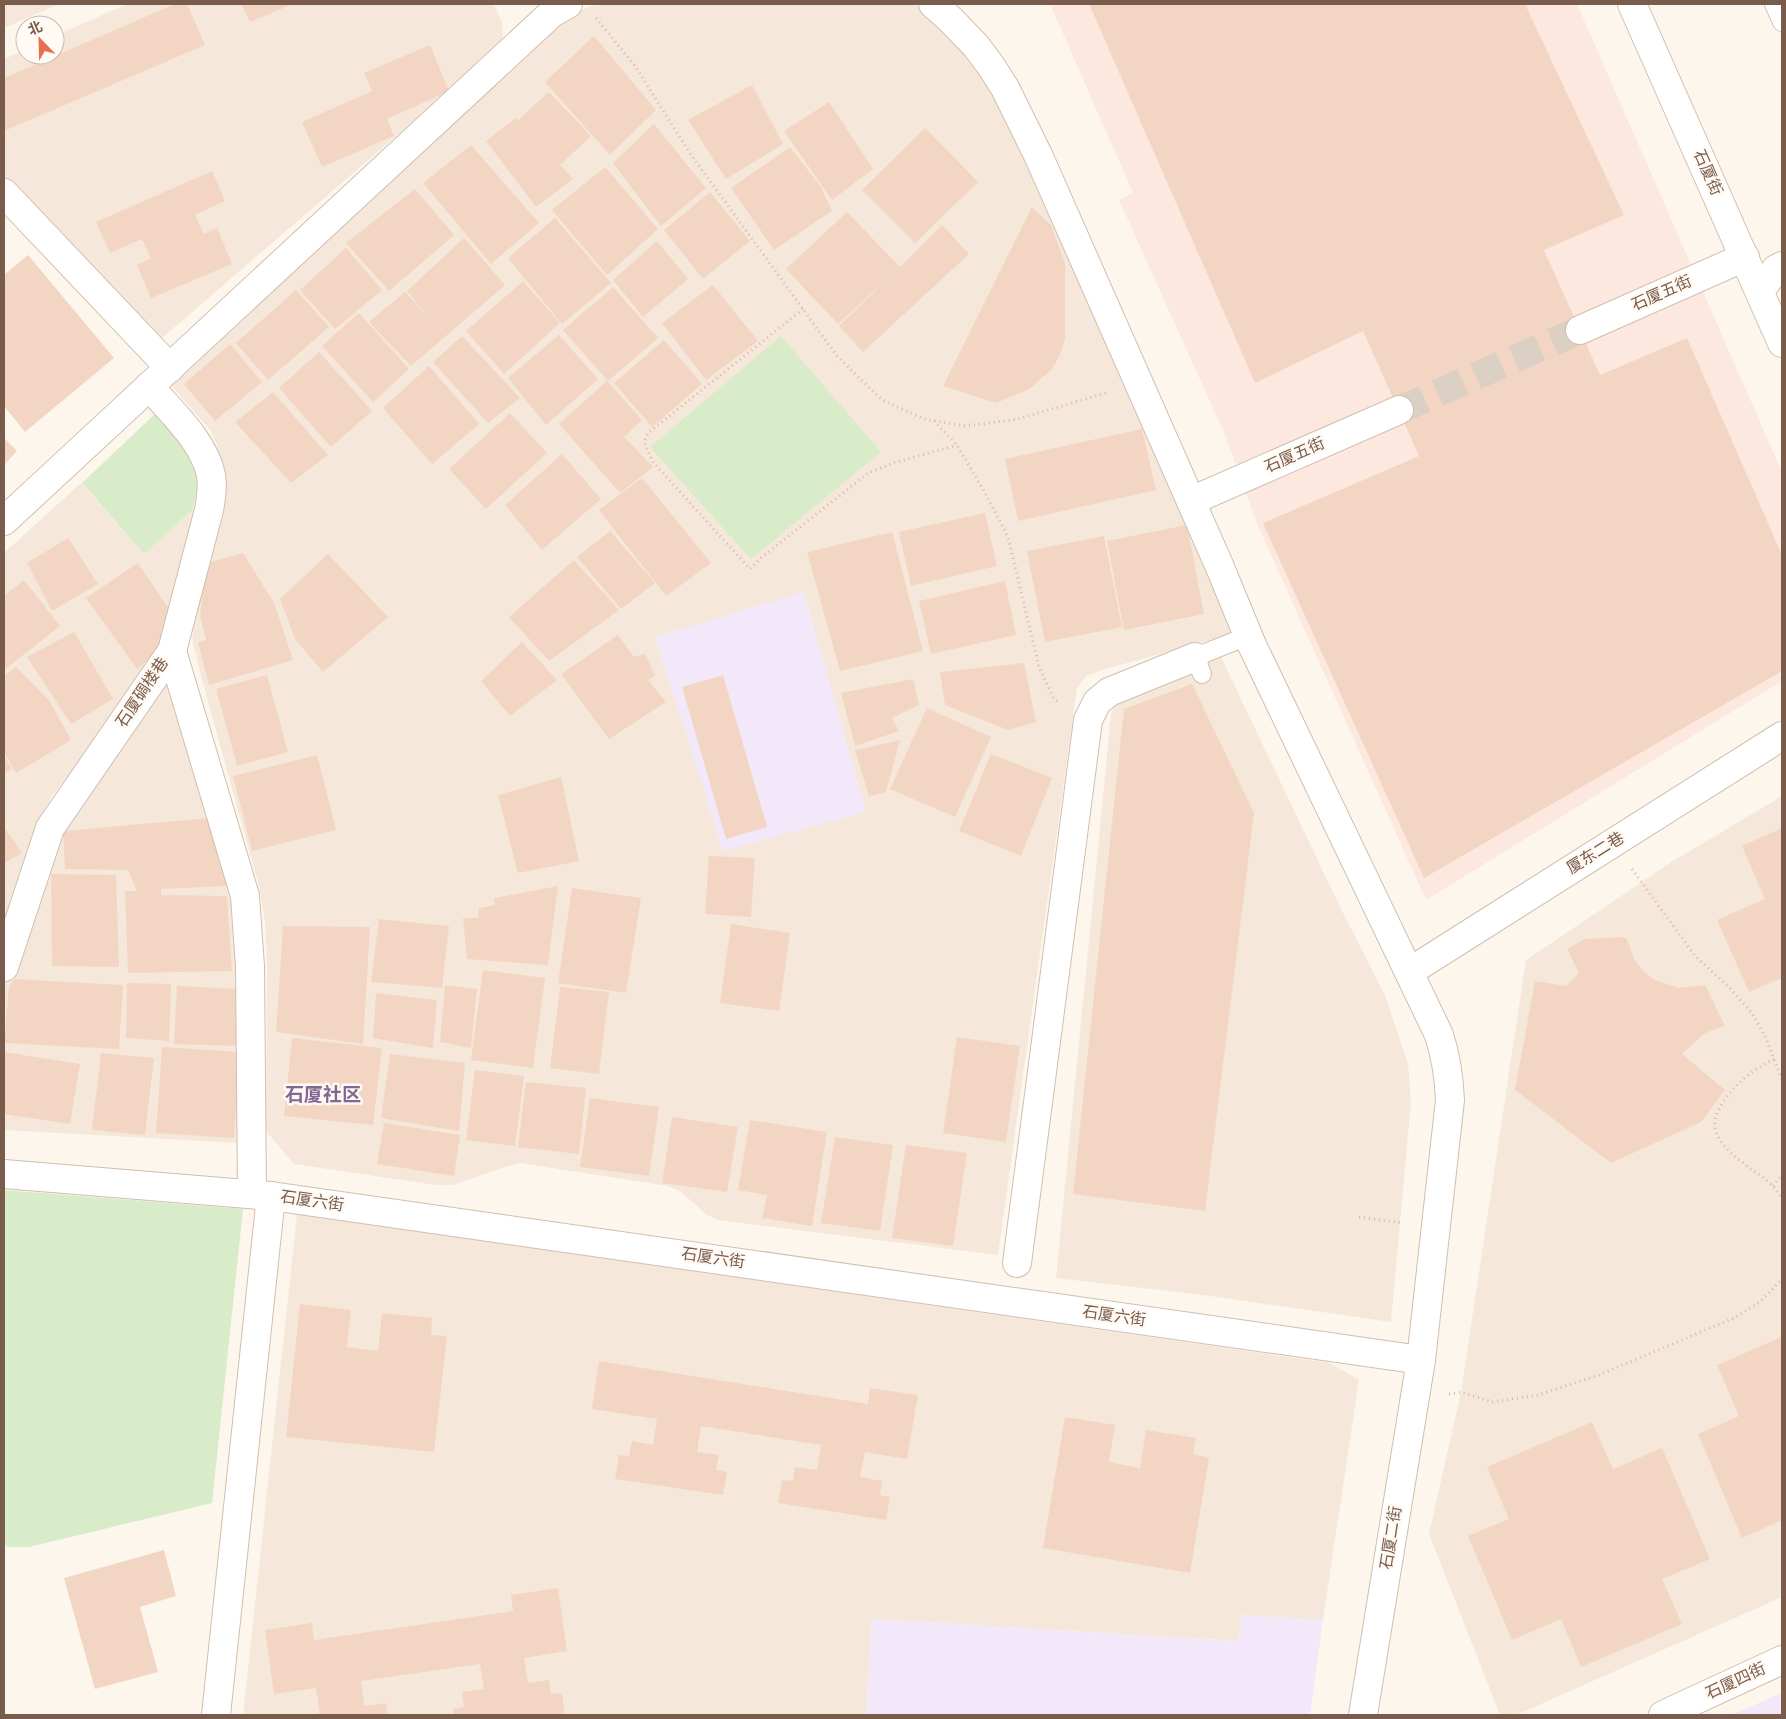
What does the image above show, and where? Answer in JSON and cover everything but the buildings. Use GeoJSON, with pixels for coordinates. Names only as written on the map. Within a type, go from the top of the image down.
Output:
{"type":"FeatureCollection","features":[{"type":"Feature","properties":{"kind":"street","name":"石厦二街"},"geometry":{"type":"LineString","coordinates":[[933,4],[976,46],[1005,88],[1039,157],[1191,501],[1248,636],[1439,1035],[1445,1056],[1449,1078],[1449,1107],[1421,1360],[1363,1715]]}},
{"type":"Feature","properties":{"kind":"street","name":"石厦街"},"geometry":{"type":"LineString","coordinates":[[1632,4],[1782,343]]}},
{"type":"Feature","properties":{"kind":"street"},"geometry":{"type":"LineString","coordinates":[[4,521],[556,7]]}},
{"type":"Feature","properties":{"kind":"street"},"geometry":{"type":"LineString","coordinates":[[4,193],[170,368]]}},
{"type":"Feature","properties":{"kind":"street","name":"石厦五街"},"geometry":{"type":"LineString","coordinates":[[1580,330],[1744,257]]}},
{"type":"Feature","properties":{"kind":"street"},"geometry":{"type":"LineString","coordinates":[[1760,291],[1776,269],[1782,266]]}},
{"type":"Feature","properties":{"kind":"street","name":"石厦碉楼巷"},"geometry":{"type":"LineString","coordinates":[[4,967],[50,828],[172,651],[209,510],[212,491],[211,476],[206,458],[196,442],[149,386]]}},
{"type":"Feature","properties":{"kind":"street","name":"石厦五街"},"geometry":{"type":"LineString","coordinates":[[1191,501],[1398,410]]}},
{"type":"Feature","properties":{"kind":"street"},"geometry":{"type":"LineString","coordinates":[[172,651],[245,896],[262,1195],[216,1715]]}},
{"type":"Feature","properties":{"kind":"street"},"geometry":{"type":"LineString","coordinates":[[1017,1264],[1088,725],[1093,710],[1103,696],[1123,685],[1199,665]]}},
{"type":"Feature","properties":{"kind":"street","name":"厦东二巷"},"geometry":{"type":"LineString","coordinates":[[1409,972],[1782,736]]}},
{"type":"Feature","properties":{"kind":"street","name":"石厦六街"},"geometry":{"type":"LineString","coordinates":[[4,1174],[262,1195],[1421,1360]]}},
{"type":"Feature","properties":{"kind":"street","name":"石厦四街"},"geometry":{"type":"LineString","coordinates":[[1663,1715],[1782,1660]]}},
{"type":"Feature","properties":{"kind":"lane"},"geometry":{"type":"LineString","coordinates":[[1774,4],[1782,22]]}},
{"type":"Feature","properties":{"kind":"lane"},"geometry":{"type":"LineString","coordinates":[[1199,665],[1248,636]]}},
{"type":"Feature","properties":{"kind":"path"},"geometry":{"type":"LineString","coordinates":[[595,18],[636,66],[689,152],[837,356],[882,400],[924,419],[965,426],[1018,419],[1138,383]]}},
{"type":"Feature","properties":{"kind":"path"},"geometry":{"type":"LineString","coordinates":[[803,309],[648,433],[644,442],[653,462],[750,569],[760,558],[868,473],[893,462],[957,445]]}},
{"type":"Feature","properties":{"kind":"path"},"geometry":{"type":"LineString","coordinates":[[934,420],[957,445],[1008,537],[1039,667],[1053,697],[1071,717],[1088,725]]}},
{"type":"Feature","properties":{"kind":"path"},"geometry":{"type":"LineString","coordinates":[[1641,882],[1695,956],[1729,987],[1752,1013],[1765,1036],[1782,1080]]}},
{"type":"Feature","properties":{"kind":"path"},"geometry":{"type":"LineString","coordinates":[[1774,1060],[1754,1070],[1740,1082],[1716,1114],[1715,1126],[1722,1142],[1737,1158],[1773,1186],[1782,1198]]}},
{"type":"Feature","properties":{"kind":"path"},"geometry":{"type":"LineString","coordinates":[[1773,1186],[1782,1175]]}},
{"type":"Feature","properties":{"kind":"path"},"geometry":{"type":"LineString","coordinates":[[1359,1217],[1436,1228]]}},
{"type":"Feature","properties":{"kind":"path"},"geometry":{"type":"LineString","coordinates":[[1461,1392],[1492,1402],[1538,1396],[1599,1375],[1734,1318],[1760,1302],[1782,1279]]}},
{"type":"Feature","properties":{"kind":"shaded area"},"geometry":{"type":"Polygon","coordinates":[[[4,4],[59,4],[34,15],[15,15],[15,23],[4,28],[4,4]]]}},
{"type":"Feature","properties":{"kind":"shaded area"},"geometry":{"type":"Polygon","coordinates":[[[127,4],[494,4],[502,22],[503,44],[155,344],[4,185],[4,59],[15,54],[15,65],[65,65],[65,32],[127,4]]]}},
{"type":"Feature","properties":{"kind":"shaded area"},"geometry":{"type":"Polygon","coordinates":[[[597,4],[915,4],[972,63],[990,87],[1004,111],[1077,271],[1235,633],[1102,670],[1086,676],[1077,688],[998,1255],[718,1220],[707,1215],[681,1192],[668,1186],[520,1163],[453,1185],[436,1185],[294,1164],[266,1131],[267,964],[265,921],[259,886],[193,643],[193,620],[224,494],[225,477],[223,462],[211,431],[171,385],[548,32],[577,12],[597,4]]]}},
{"type":"Feature","properties":{"kind":"shaded area"},"geometry":{"type":"Polygon","coordinates":[[[1050,4],[1577,4],[1782,472],[1782,681],[1426,900],[1258,526],[1225,435],[1119,200],[1133,193],[1050,4]]]}},
{"type":"Feature","properties":{"kind":"shaded area"},"geometry":{"type":"Polygon","coordinates":[[[81,483],[144,554],[193,509],[191,534],[168,649],[51,797],[38,825],[4,947],[4,553],[81,483]]]}},
{"type":"Feature","properties":{"kind":"shaded area"},"geometry":{"type":"Polygon","coordinates":[[[804,592],[866,812],[723,851],[655,637],[804,592]]]}},
{"type":"Feature","properties":{"kind":"shaded area"},"geometry":{"type":"Polygon","coordinates":[[[1220,655],[1341,909],[1385,995],[1408,1064],[1411,1102],[1391,1322],[1203,1295],[1056,1278],[1111,715],[1114,706],[1123,696],[1220,655]]]}},
{"type":"Feature","properties":{"kind":"shaded area"},"geometry":{"type":"Polygon","coordinates":[[[169,666],[236,899],[238,1143],[4,1130],[4,985],[36,913],[57,831],[169,666]]]}},
{"type":"Feature","properties":{"kind":"shaded area"},"geometry":{"type":"Polygon","coordinates":[[[1782,796],[1782,1597],[1516,1715],[1500,1715],[1429,1534],[1461,1392],[1526,960],[1673,861],[1782,796]]]}},
{"type":"Feature","properties":{"kind":"shaded area"},"geometry":{"type":"Polygon","coordinates":[[[297,1214],[1330,1363],[1359,1380],[1323,1620],[1241,1615],[1239,1641],[872,1619],[866,1715],[243,1715],[297,1214]]]}},
{"type":"Feature","properties":{"kind":"shaded area"},"geometry":{"type":"Polygon","coordinates":[[[1241,1615],[1323,1620],[1310,1715],[866,1715],[872,1619],[1239,1641],[1241,1615]]]}},
{"type":"Feature","properties":{"kind":"shaded area"},"geometry":{"type":"Polygon","coordinates":[[[1782,1693],[1782,1715],[1731,1715],[1782,1693]]]}},
{"type":"Feature","properties":{"kind":"green space"},"geometry":{"type":"Polygon","coordinates":[[[781,336],[881,452],[751,559],[650,447],[781,336]]]}},
{"type":"Feature","properties":{"kind":"green space"},"geometry":{"type":"Polygon","coordinates":[[[156,413],[193,457],[197,489],[193,509],[144,554],[82,483],[156,413]]]}},
{"type":"Feature","properties":{"kind":"green space"},"geometry":{"type":"Polygon","coordinates":[[[4,1190],[243,1209],[212,1503],[29,1547],[8,1547],[4,1543],[4,1190]]]}},
{"type":"Feature","properties":{"kind":"tunnel"},"geometry":{"type":"LineString","coordinates":[[1399,410],[1580,330]]}},
{"type":"Feature","properties":{"kind":"district","name":"石厦社区"},"geometry":{"type":"Point","coordinates":[323,1096]}}]}
